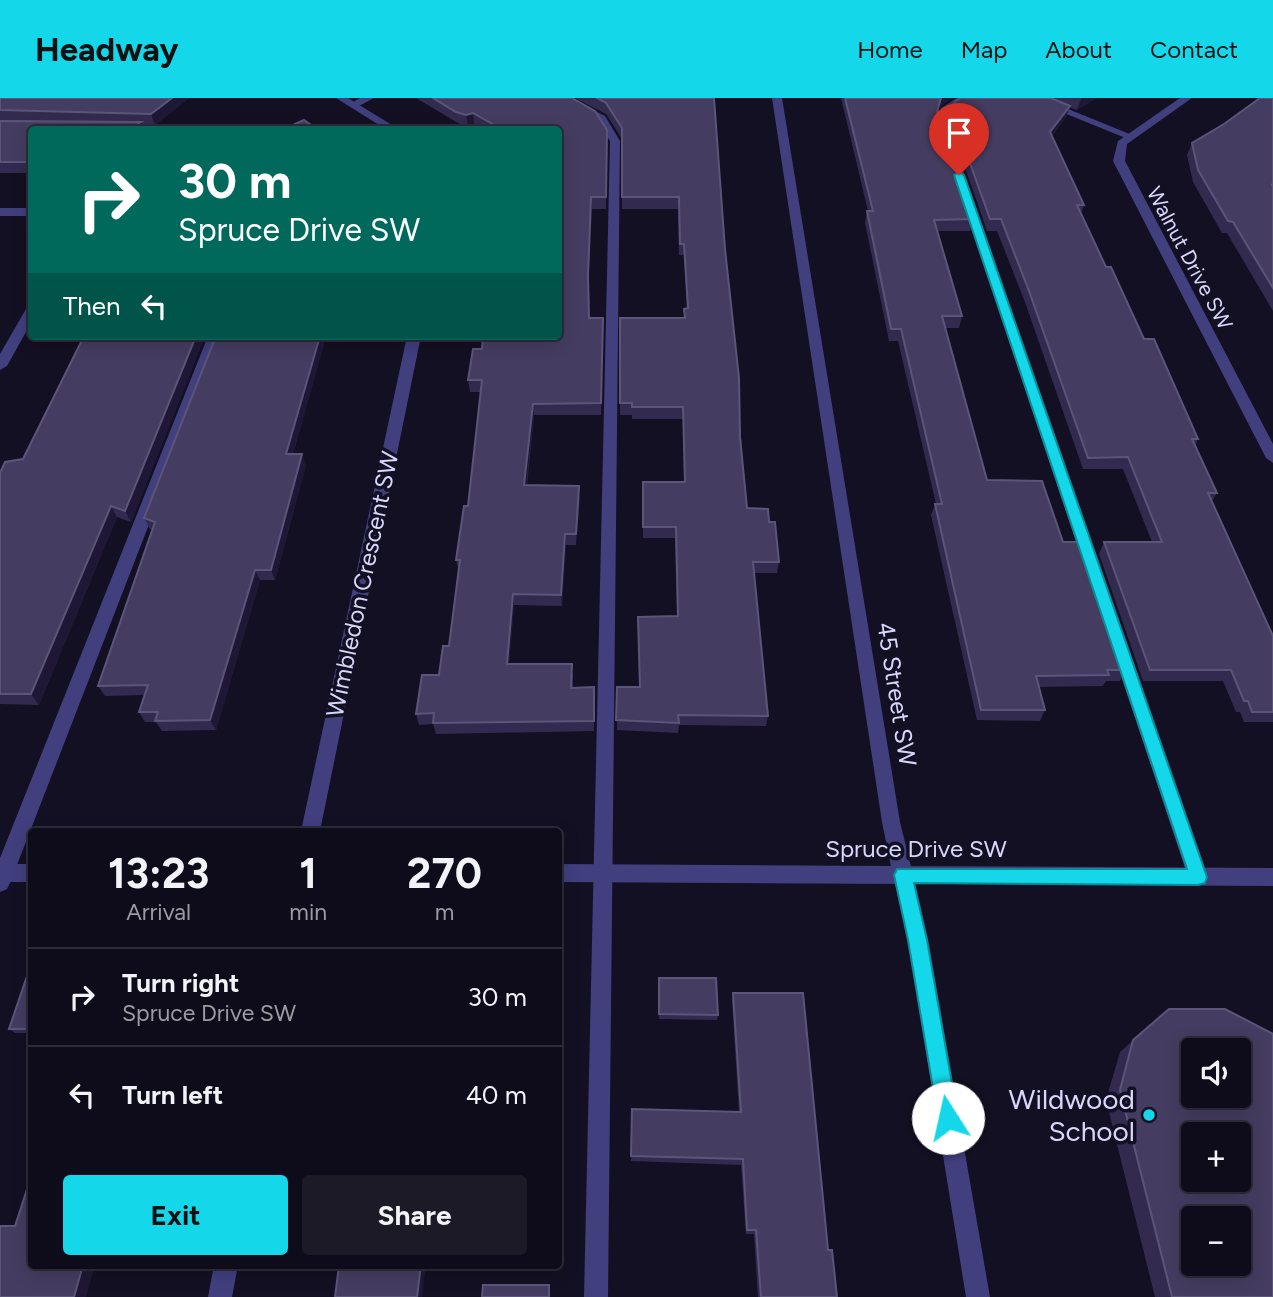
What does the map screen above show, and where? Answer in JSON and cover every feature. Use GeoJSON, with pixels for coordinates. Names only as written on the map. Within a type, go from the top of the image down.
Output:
{"type":"FeatureCollection","features":[{"type":"Feature","properties":{"kind":"street"},"geometry":{"type":"LineString","coordinates":[[341,98],[388,126]]}},
{"type":"Feature","properties":{"kind":"street"},"geometry":{"type":"LineString","coordinates":[[353,105],[369,98]]}},
{"type":"Feature","properties":{"kind":"street"},"geometry":{"type":"LineString","coordinates":[[562,98],[601,118],[615,141],[596,1297]]}},
{"type":"Feature","properties":{"kind":"street","name":"45 Street SW"},"geometry":{"type":"LineString","coordinates":[[777,98],[889,809],[918,940],[978,1297]]}},
{"type":"Feature","properties":{"kind":"street"},"geometry":{"type":"LineString","coordinates":[[964,98],[945,110],[942,124],[1198,877]]}},
{"type":"Feature","properties":{"kind":"street"},"geometry":{"type":"LineString","coordinates":[[1032,98],[1132,137],[1187,98]]}},
{"type":"Feature","properties":{"kind":"street","name":"Walnut Drive SW"},"geometry":{"type":"LineString","coordinates":[[1132,137],[1122,143],[1119,154],[1122,170],[1273,458]]}},
{"type":"Feature","properties":{"kind":"street"},"geometry":{"type":"LineString","coordinates":[[0,212],[28,212]]}},
{"type":"Feature","properties":{"kind":"street"},"geometry":{"type":"LineString","coordinates":[[0,366],[28,316]]}},
{"type":"Feature","properties":{"kind":"street"},"geometry":{"type":"LineString","coordinates":[[28,873],[1,876],[213,340]]}},
{"type":"Feature","properties":{"kind":"street","name":"Wimbledon Crescent SW"},"geometry":{"type":"LineString","coordinates":[[311,828],[413,340]]}},
{"type":"Feature","properties":{"kind":"street","name":"Spruce Drive SW"},"geometry":{"type":"LineString","coordinates":[[562,873],[1273,877]]}},
{"type":"Feature","properties":{"kind":"street"},"geometry":{"type":"LineString","coordinates":[[220,1297],[225,1269]]}},
{"type":"Feature","properties":{"kind":"building"},"geometry":{"type":"Polygon","coordinates":[[[0,98],[172,98],[151,114],[0,110],[0,98]]]}},
{"type":"Feature","properties":{"kind":"building"},"geometry":{"type":"Polygon","coordinates":[[[433,98],[572,98],[595,111],[607,130],[606,197],[591,197],[588,275],[589,318],[603,318],[601,403],[533,404],[524,485],[579,486],[576,534],[565,534],[561,595],[513,594],[507,664],[572,664],[571,688],[594,687],[594,721],[433,723],[434,713],[416,714],[422,675],[439,675],[443,646],[449,646],[460,560],[456,560],[464,506],[468,506],[482,380],[468,380],[473,349],[482,349],[483,340],[562,340],[562,126],[496,126],[473,113],[466,115],[433,98]]]}},
{"type":"Feature","properties":{"kind":"building"},"geometry":{"type":"Polygon","coordinates":[[[597,98],[714,98],[725,249],[739,378],[740,437],[747,508],[768,509],[769,522],[775,522],[779,562],[753,562],[768,716],[678,715],[679,723],[616,720],[617,687],[640,687],[638,617],[678,616],[676,527],[643,527],[643,482],[685,482],[683,407],[632,407],[632,403],[620,403],[620,318],[685,318],[684,309],[688,308],[684,244],[680,244],[679,197],[622,197],[622,128],[606,103],[597,98]]]}},
{"type":"Feature","properties":{"kind":"building"},"geometry":{"type":"Polygon","coordinates":[[[845,98],[941,98],[937,112],[973,219],[934,220],[962,316],[942,316],[987,480],[1042,481],[1063,542],[1083,542],[1126,670],[1107,670],[1109,675],[1036,676],[1045,710],[981,710],[935,504],[942,504],[901,329],[891,329],[867,211],[873,211],[845,98]]]}},
{"type":"Feature","properties":{"kind":"building"},"geometry":{"type":"Polygon","coordinates":[[[960,98],[1051,98],[1070,106],[1050,132],[1084,205],[1077,205],[1106,267],[1111,267],[1144,339],[1154,339],[1198,439],[1192,439],[1217,493],[1208,493],[1273,636],[1273,712],[1252,712],[1248,701],[1244,701],[1231,670],[1150,670],[1104,542],[1162,542],[1128,457],[1088,458],[1001,219],[990,219],[952,113],[955,102],[960,98]]]}},
{"type":"Feature","properties":{"kind":"building"},"geometry":{"type":"Polygon","coordinates":[[[1260,98],[1273,98],[1273,288],[1198,170],[1192,143],[1260,98]]]}},
{"type":"Feature","properties":{"kind":"building"},"geometry":{"type":"Polygon","coordinates":[[[304,120],[313,126],[291,126],[304,120]]]}},
{"type":"Feature","properties":{"kind":"building"},"geometry":{"type":"Polygon","coordinates":[[[0,121],[141,122],[138,126],[28,126],[28,162],[0,162],[0,121]]]}},
{"type":"Feature","properties":{"kind":"building"},"geometry":{"type":"Polygon","coordinates":[[[82,340],[194,340],[125,511],[111,506],[31,694],[0,694],[0,473],[5,462],[23,459],[82,340]]]}},
{"type":"Feature","properties":{"kind":"building"},"geometry":{"type":"Polygon","coordinates":[[[214,340],[319,340],[286,454],[302,454],[271,570],[255,570],[210,720],[155,721],[158,712],[139,712],[148,685],[98,686],[155,522],[144,518],[214,340]]]}},
{"type":"Feature","properties":{"kind":"building"},"geometry":{"type":"Polygon","coordinates":[[[28,973],[28,1029],[9,1029],[28,973]]]}},
{"type":"Feature","properties":{"kind":"building"},"geometry":{"type":"Polygon","coordinates":[[[659,978],[716,978],[718,1015],[659,1014],[659,978]]]}},
{"type":"Feature","properties":{"kind":"building"},"geometry":{"type":"Polygon","coordinates":[[[733,993],[803,993],[828,1250],[832,1250],[837,1297],[761,1297],[756,1230],[747,1230],[743,1159],[631,1156],[632,1109],[741,1112],[733,993]]]}},
{"type":"Feature","properties":{"kind":"building"},"geometry":{"type":"Polygon","coordinates":[[[1169,1009],[1225,1009],[1273,1034],[1273,1297],[1172,1297],[1120,1090],[1133,1040],[1169,1009]]]}},
{"type":"Feature","properties":{"kind":"building"},"geometry":{"type":"Polygon","coordinates":[[[28,1186],[28,1269],[82,1269],[74,1297],[0,1297],[0,1226],[15,1226],[28,1186]]]}},
{"type":"Feature","properties":{"kind":"building"},"geometry":{"type":"Polygon","coordinates":[[[338,1269],[420,1269],[417,1297],[335,1297],[338,1269]]]}},
{"type":"Feature","properties":{"kind":"building"},"geometry":{"type":"Polygon","coordinates":[[[483,1285],[549,1285],[549,1297],[482,1297],[483,1285]]]}},
{"type":"Feature","properties":{"kind":"place","name":"Wildwood School"},"geometry":{"type":"Point","coordinates":[1149,1115]}},
{"type":"Feature","properties":{"kind":"route"},"geometry":{"type":"LineString","coordinates":[[948,1118],[918,940],[903,875],[1198,877],[959,175]]}}]}
